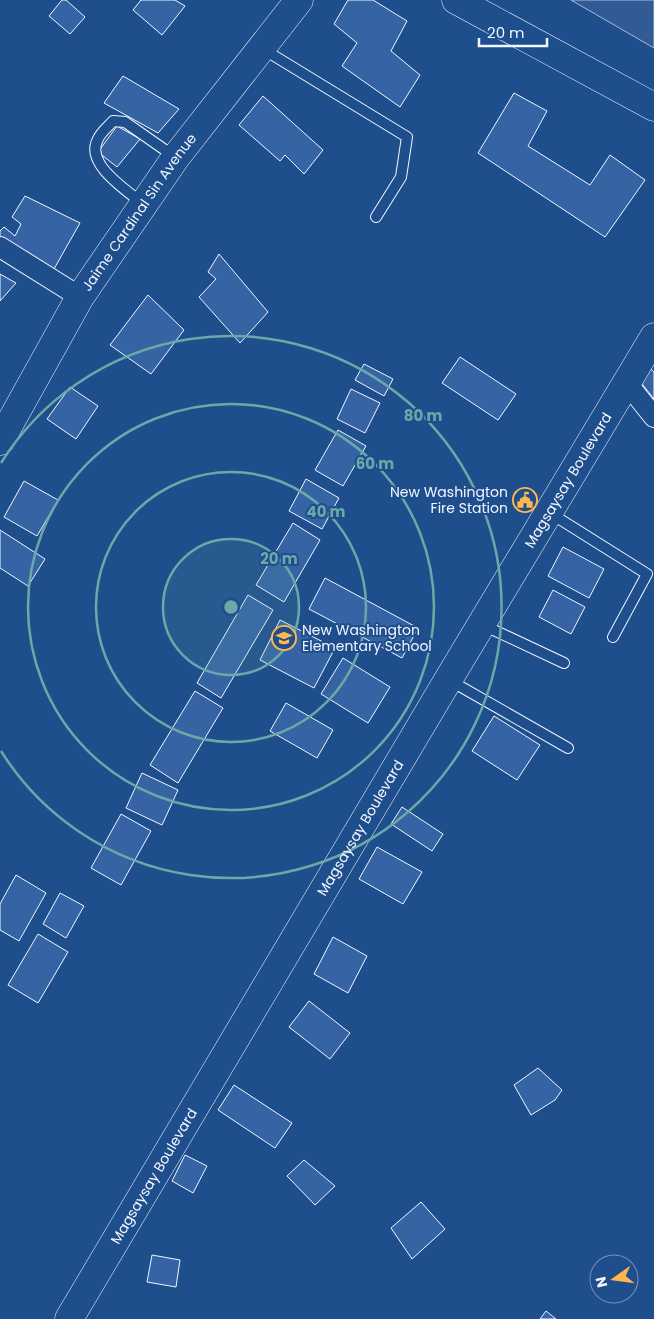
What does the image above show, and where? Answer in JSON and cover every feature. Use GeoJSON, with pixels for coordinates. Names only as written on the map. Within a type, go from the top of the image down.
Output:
{"type":"FeatureCollection","features":[{"type":"Feature","properties":{"kind":"main road","name":"Jaime Cardinal Sin Avenue"},"geometry":{"type":"LineString","coordinates":[[0,441],[80,297],[176,157],[260,47],[299,0]]}},
{"type":"Feature","properties":{"kind":"main road"},"geometry":{"type":"LineString","coordinates":[[456,0],[654,107]]}},
{"type":"Feature","properties":{"kind":"main road","name":"Magsaysay Boulevard"},"geometry":{"type":"LineString","coordinates":[[69,1319],[654,337]]}},
{"type":"Feature","properties":{"kind":"street"},"geometry":{"type":"LineString","coordinates":[[0,247],[80,297]]}},
{"type":"Feature","properties":{"kind":"street"},"geometry":{"type":"LineString","coordinates":[[626,382],[654,417]]}},
{"type":"Feature","properties":{"kind":"lane"},"geometry":{"type":"LineString","coordinates":[[260,47],[406,137],[402,177],[376,217]]}},
{"type":"Feature","properties":{"kind":"lane"},"geometry":{"type":"LineString","coordinates":[[144,204],[103,171],[94,150],[98,139],[113,121],[125,122],[176,157]]}},
{"type":"Feature","properties":{"kind":"lane"},"geometry":{"type":"LineString","coordinates":[[549,512],[647,574],[613,636]]}},
{"type":"Feature","properties":{"kind":"lane"},"geometry":{"type":"LineString","coordinates":[[482,624],[564,663]]}},
{"type":"Feature","properties":{"kind":"lane"},"geometry":{"type":"LineString","coordinates":[[448,680],[568,748]]}},
{"type":"Feature","properties":{"kind":"shaded area"},"geometry":{"type":"Polygon","coordinates":[[[571,0],[654,0],[654,48],[571,0]]]}},
{"type":"Feature","properties":{"kind":"building"},"geometry":{"type":"Polygon","coordinates":[[[62,0],[66,0],[85,17],[70,34],[49,16],[62,0]]]}},
{"type":"Feature","properties":{"kind":"building"},"geometry":{"type":"Polygon","coordinates":[[[141,0],[175,0],[185,6],[162,35],[133,10],[141,0]]]}},
{"type":"Feature","properties":{"kind":"building"},"geometry":{"type":"Polygon","coordinates":[[[348,0],[373,0],[407,21],[391,51],[420,75],[400,107],[342,66],[357,43],[334,24],[348,0]]]}},
{"type":"Feature","properties":{"kind":"building"},"geometry":{"type":"Polygon","coordinates":[[[123,76],[179,109],[158,133],[104,103],[123,76]]]}},
{"type":"Feature","properties":{"kind":"building"},"geometry":{"type":"Polygon","coordinates":[[[514,93],[547,111],[528,146],[590,185],[610,155],[645,180],[605,237],[478,153],[514,93]]]}},
{"type":"Feature","properties":{"kind":"building"},"geometry":{"type":"Polygon","coordinates":[[[263,96],[323,150],[304,174],[285,155],[280,161],[239,125],[263,96]]]}},
{"type":"Feature","properties":{"kind":"building"},"geometry":{"type":"Polygon","coordinates":[[[117,126],[140,139],[117,167],[98,152],[117,126]]]}},
{"type":"Feature","properties":{"kind":"building"},"geometry":{"type":"Polygon","coordinates":[[[25,196],[80,223],[50,276],[0,245],[0,231],[4,227],[15,236],[21,224],[12,217],[25,196]]]}},
{"type":"Feature","properties":{"kind":"building"},"geometry":{"type":"Polygon","coordinates":[[[219,254],[268,312],[240,343],[199,297],[216,279],[208,272],[219,254]]]}},
{"type":"Feature","properties":{"kind":"building"},"geometry":{"type":"Polygon","coordinates":[[[0,274],[16,283],[0,301],[0,274]]]}},
{"type":"Feature","properties":{"kind":"building"},"geometry":{"type":"Polygon","coordinates":[[[148,295],[184,330],[151,374],[110,345],[148,295]]]}},
{"type":"Feature","properties":{"kind":"building"},"geometry":{"type":"Polygon","coordinates":[[[460,357],[516,394],[498,420],[442,383],[460,357]]]}},
{"type":"Feature","properties":{"kind":"building"},"geometry":{"type":"Polygon","coordinates":[[[364,364],[393,379],[384,396],[355,380],[364,364]]]}},
{"type":"Feature","properties":{"kind":"building"},"geometry":{"type":"Polygon","coordinates":[[[650,368],[654,372],[654,399],[639,380],[650,368]]]}},
{"type":"Feature","properties":{"kind":"building"},"geometry":{"type":"Polygon","coordinates":[[[70,387],[98,406],[76,439],[47,419],[70,387]]]}},
{"type":"Feature","properties":{"kind":"building"},"geometry":{"type":"Polygon","coordinates":[[[351,389],[380,403],[365,433],[337,419],[351,389]]]}},
{"type":"Feature","properties":{"kind":"building"},"geometry":{"type":"Polygon","coordinates":[[[338,430],[366,446],[343,486],[315,470],[338,430]]]}},
{"type":"Feature","properties":{"kind":"building"},"geometry":{"type":"Polygon","coordinates":[[[306,479],[339,498],[322,529],[289,511],[306,479]]]}},
{"type":"Feature","properties":{"kind":"building"},"geometry":{"type":"Polygon","coordinates":[[[24,481],[58,500],[37,536],[4,517],[24,481]]]}},
{"type":"Feature","properties":{"kind":"building"},"geometry":{"type":"Polygon","coordinates":[[[293,523],[320,540],[284,602],[256,585],[293,523]]]}},
{"type":"Feature","properties":{"kind":"building"},"geometry":{"type":"Polygon","coordinates":[[[0,530],[45,559],[28,586],[0,568],[0,530]]]}},
{"type":"Feature","properties":{"kind":"building"},"geometry":{"type":"Polygon","coordinates":[[[563,547],[604,569],[589,598],[548,576],[563,547]]]}},
{"type":"Feature","properties":{"kind":"building"},"geometry":{"type":"Polygon","coordinates":[[[325,578],[418,628],[402,658],[309,609],[325,578]]]}},
{"type":"Feature","properties":{"kind":"building"},"geometry":{"type":"Polygon","coordinates":[[[553,590],[585,607],[571,634],[539,617],[553,590]]]}},
{"type":"Feature","properties":{"kind":"building"},"geometry":{"type":"Polygon","coordinates":[[[248,595],[273,610],[221,698],[197,683],[248,595]]]}},
{"type":"Feature","properties":{"kind":"building"},"geometry":{"type":"Polygon","coordinates":[[[280,620],[335,648],[314,688],[260,660],[280,620]]]}},
{"type":"Feature","properties":{"kind":"building"},"geometry":{"type":"Polygon","coordinates":[[[343,658],[390,687],[368,723],[321,694],[343,658]]]}},
{"type":"Feature","properties":{"kind":"building"},"geometry":{"type":"Polygon","coordinates":[[[195,691],[223,708],[178,783],[150,765],[195,691]]]}},
{"type":"Feature","properties":{"kind":"building"},"geometry":{"type":"Polygon","coordinates":[[[286,703],[333,730],[317,758],[270,731],[286,703]]]}},
{"type":"Feature","properties":{"kind":"building"},"geometry":{"type":"Polygon","coordinates":[[[494,716],[540,745],[517,780],[472,751],[494,716]]]}},
{"type":"Feature","properties":{"kind":"building"},"geometry":{"type":"Polygon","coordinates":[[[142,773],[178,790],[162,825],[126,808],[142,773]]]}},
{"type":"Feature","properties":{"kind":"building"},"geometry":{"type":"Polygon","coordinates":[[[402,807],[443,834],[432,851],[391,824],[402,807]]]}},
{"type":"Feature","properties":{"kind":"building"},"geometry":{"type":"Polygon","coordinates":[[[121,814],[151,831],[121,885],[91,868],[121,814]]]}},
{"type":"Feature","properties":{"kind":"building"},"geometry":{"type":"Polygon","coordinates":[[[377,847],[422,872],[403,904],[359,879],[377,847]]]}},
{"type":"Feature","properties":{"kind":"building"},"geometry":{"type":"Polygon","coordinates":[[[16,875],[46,893],[19,941],[0,930],[0,904],[16,875]]]}},
{"type":"Feature","properties":{"kind":"building"},"geometry":{"type":"Polygon","coordinates":[[[60,893],[84,906],[66,938],[43,924],[60,893]]]}},
{"type":"Feature","properties":{"kind":"building"},"geometry":{"type":"Polygon","coordinates":[[[38,934],[68,952],[38,1003],[8,985],[38,934]]]}},
{"type":"Feature","properties":{"kind":"building"},"geometry":{"type":"Polygon","coordinates":[[[333,937],[367,956],[348,993],[314,974],[333,937]]]}},
{"type":"Feature","properties":{"kind":"building"},"geometry":{"type":"Polygon","coordinates":[[[309,1001],[350,1033],[330,1059],[289,1027],[309,1001]]]}},
{"type":"Feature","properties":{"kind":"building"},"geometry":{"type":"Polygon","coordinates":[[[538,1068],[562,1090],[555,1100],[531,1115],[514,1085],[538,1068]]]}},
{"type":"Feature","properties":{"kind":"building"},"geometry":{"type":"Polygon","coordinates":[[[234,1085],[292,1123],[275,1148],[218,1110],[234,1085]]]}},
{"type":"Feature","properties":{"kind":"building"},"geometry":{"type":"Polygon","coordinates":[[[185,1155],[207,1166],[193,1193],[172,1181],[185,1155]]]}},
{"type":"Feature","properties":{"kind":"building"},"geometry":{"type":"Polygon","coordinates":[[[304,1160],[335,1186],[315,1205],[287,1176],[304,1160]]]}},
{"type":"Feature","properties":{"kind":"building"},"geometry":{"type":"Polygon","coordinates":[[[421,1202],[445,1229],[412,1259],[391,1228],[421,1202]]]}},
{"type":"Feature","properties":{"kind":"building"},"geometry":{"type":"Polygon","coordinates":[[[152,1255],[180,1260],[176,1287],[147,1282],[152,1255]]]}},
{"type":"Feature","properties":{"kind":"building"},"geometry":{"type":"Polygon","coordinates":[[[546,1311],[556,1319],[540,1319],[546,1311]]]}},
{"type":"Feature","properties":{"kind":"place","name":"New Washington Fire Station"},"geometry":{"type":"Point","coordinates":[525,500]}},
{"type":"Feature","properties":{"kind":"place","name":"New Washington Elementary School"},"geometry":{"type":"Point","coordinates":[284,638]}}]}
